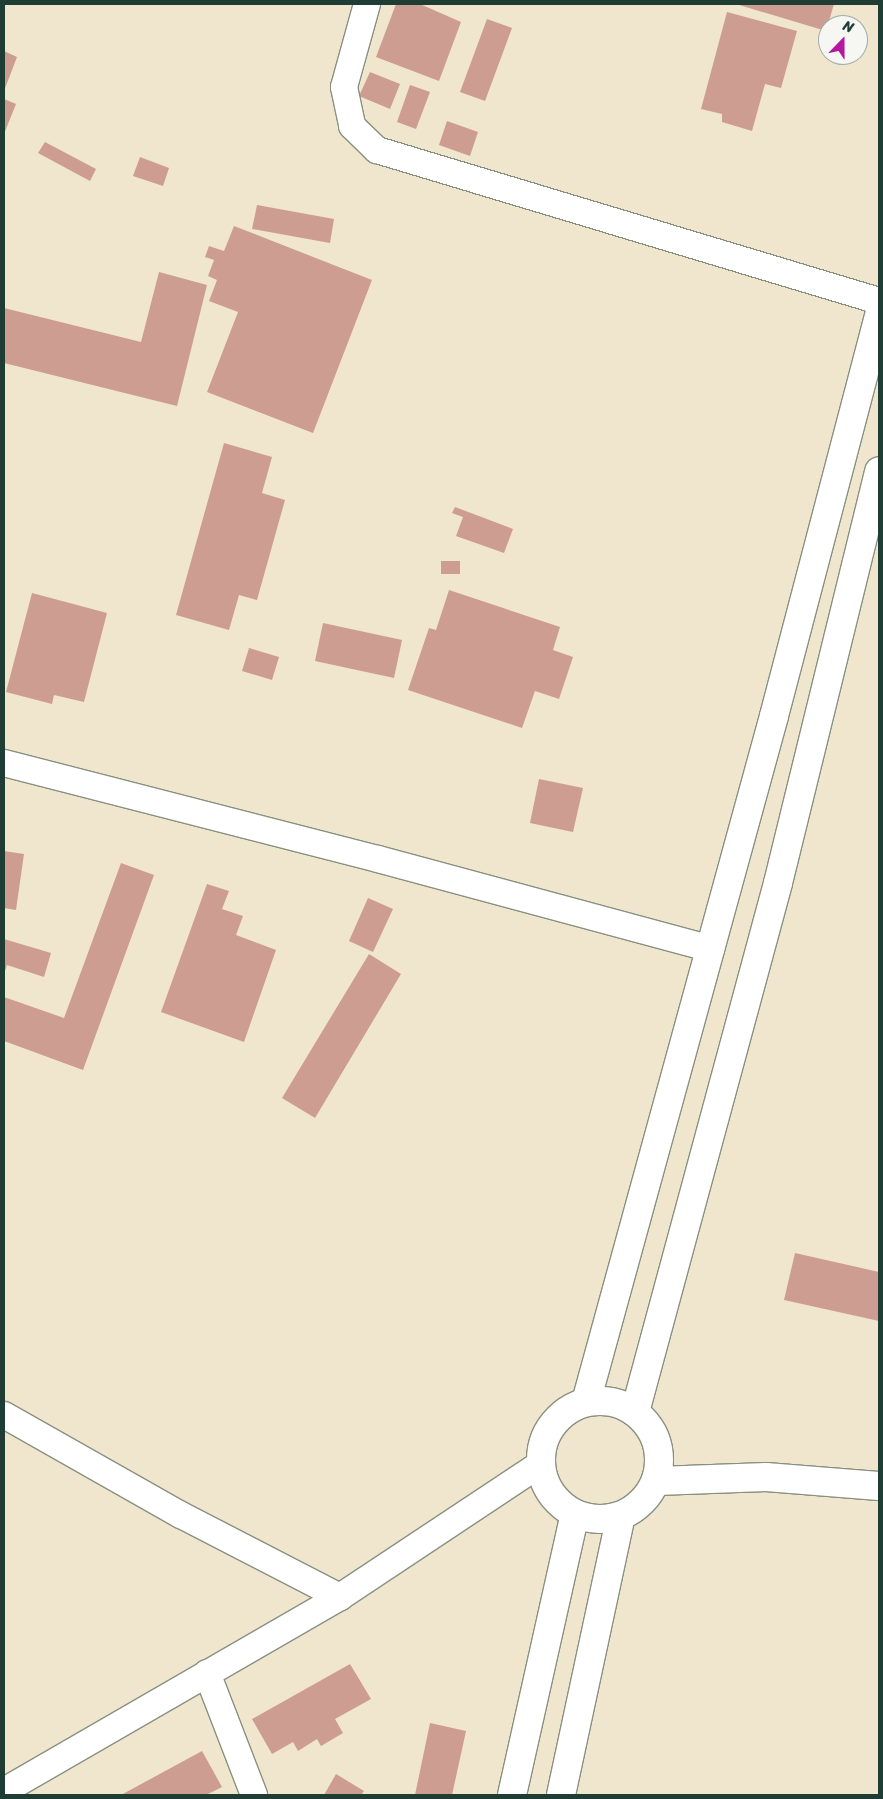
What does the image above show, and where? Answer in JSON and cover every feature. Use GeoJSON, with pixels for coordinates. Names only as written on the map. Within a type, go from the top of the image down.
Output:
{"type":"FeatureCollection","features":[{"type":"Feature","properties":{"kind":"street"},"geometry":{"type":"LineString","coordinates":[[367,4],[344,88],[352,126],[377,150],[879,300]]}},
{"type":"Feature","properties":{"kind":"street"},"geometry":{"type":"LineString","coordinates":[[586,1402],[710,949],[879,316]]}},
{"type":"Feature","properties":{"kind":"street"},"geometry":{"type":"LineString","coordinates":[[635,1412],[778,883],[879,471]]}},
{"type":"Feature","properties":{"kind":"street"},"geometry":{"type":"LineString","coordinates":[[4,763],[378,859],[710,949]]}},
{"type":"Feature","properties":{"kind":"street"},"geometry":{"type":"LineString","coordinates":[[586,1402],[611,1402],[635,1412],[652,1431],[660,1455],[657,1481],[643,1502],[621,1516],[598,1520],[575,1514],[558,1502],[545,1485],[540,1464],[542,1443],[552,1424],[567,1410],[586,1402]]}},
{"type":"Feature","properties":{"kind":"street"},"geometry":{"type":"LineString","coordinates":[[4,1415],[180,1515],[340,1597]]}},
{"type":"Feature","properties":{"kind":"street"},"geometry":{"type":"LineString","coordinates":[[4,1791],[207,1673],[260,1646],[340,1597],[540,1464]]}},
{"type":"Feature","properties":{"kind":"street"},"geometry":{"type":"LineString","coordinates":[[657,1481],[766,1477],[879,1486]]}},
{"type":"Feature","properties":{"kind":"street"},"geometry":{"type":"LineString","coordinates":[[512,1795],[575,1514]]}},
{"type":"Feature","properties":{"kind":"street"},"geometry":{"type":"LineString","coordinates":[[561,1795],[621,1516]]}},
{"type":"Feature","properties":{"kind":"street"},"geometry":{"type":"LineString","coordinates":[[207,1673],[254,1795]]}},
{"type":"Feature","properties":{"kind":"building"},"geometry":{"type":"Polygon","coordinates":[[[396,4],[420,4],[461,22],[439,81],[376,57],[396,4]]]}},
{"type":"Feature","properties":{"kind":"building"},"geometry":{"type":"Polygon","coordinates":[[[736,4],[834,4],[831,15],[818,15],[818,29],[736,4]]]}},
{"type":"Feature","properties":{"kind":"building"},"geometry":{"type":"Polygon","coordinates":[[[727,12],[797,31],[781,88],[765,84],[752,131],[722,122],[722,114],[701,109],[727,12]]]}},
{"type":"Feature","properties":{"kind":"building"},"geometry":{"type":"Polygon","coordinates":[[[487,19],[512,28],[485,101],[460,92],[487,19]]]}},
{"type":"Feature","properties":{"kind":"building"},"geometry":{"type":"Polygon","coordinates":[[[4,51],[17,57],[4,91],[4,51]]]}},
{"type":"Feature","properties":{"kind":"building"},"geometry":{"type":"Polygon","coordinates":[[[370,72],[400,84],[390,109],[359,96],[370,72]]]}},
{"type":"Feature","properties":{"kind":"building"},"geometry":{"type":"Polygon","coordinates":[[[410,85],[430,92],[416,129],[397,122],[410,85]]]}},
{"type":"Feature","properties":{"kind":"building"},"geometry":{"type":"Polygon","coordinates":[[[4,99],[16,104],[4,134],[4,99]]]}},
{"type":"Feature","properties":{"kind":"building"},"geometry":{"type":"Polygon","coordinates":[[[447,121],[478,132],[470,156],[439,145],[447,121]]]}},
{"type":"Feature","properties":{"kind":"building"},"geometry":{"type":"Polygon","coordinates":[[[45,142],[96,169],[90,181],[38,153],[45,142]]]}},
{"type":"Feature","properties":{"kind":"building"},"geometry":{"type":"Polygon","coordinates":[[[140,157],[169,168],[163,186],[133,176],[140,157]]]}},
{"type":"Feature","properties":{"kind":"building"},"geometry":{"type":"Polygon","coordinates":[[[257,205],[334,219],[330,243],[252,229],[257,205]]]}},
{"type":"Feature","properties":{"kind":"building"},"geometry":{"type":"Polygon","coordinates":[[[234,226],[372,280],[313,433],[207,392],[238,312],[209,301],[217,280],[208,276],[214,260],[205,257],[209,246],[224,251],[234,226]]]}},
{"type":"Feature","properties":{"kind":"building"},"geometry":{"type":"Polygon","coordinates":[[[159,272],[207,285],[177,406],[4,363],[4,308],[141,342],[159,272]]]}},
{"type":"Feature","properties":{"kind":"building"},"geometry":{"type":"Polygon","coordinates":[[[224,443],[272,457],[262,493],[285,500],[257,600],[239,595],[229,630],[176,615],[224,443]]]}},
{"type":"Feature","properties":{"kind":"building"},"geometry":{"type":"Polygon","coordinates":[[[455,507],[513,529],[504,553],[456,536],[463,517],[452,513],[455,507]]]}},
{"type":"Feature","properties":{"kind":"building"},"geometry":{"type":"Polygon","coordinates":[[[441,561],[460,561],[460,574],[441,574],[441,561]]]}},
{"type":"Feature","properties":{"kind":"building"},"geometry":{"type":"Polygon","coordinates":[[[449,590],[560,627],[553,650],[573,657],[559,699],[535,691],[522,728],[408,690],[429,628],[436,630],[449,590]]]}},
{"type":"Feature","properties":{"kind":"building"},"geometry":{"type":"Polygon","coordinates":[[[32,593],[107,613],[84,702],[54,695],[52,704],[6,692],[32,593]]]}},
{"type":"Feature","properties":{"kind":"building"},"geometry":{"type":"Polygon","coordinates":[[[323,623],[402,640],[394,678],[315,661],[323,623]]]}},
{"type":"Feature","properties":{"kind":"building"},"geometry":{"type":"Polygon","coordinates":[[[249,648],[279,657],[272,680],[242,671],[249,648]]]}},
{"type":"Feature","properties":{"kind":"building"},"geometry":{"type":"Polygon","coordinates":[[[539,779],[583,788],[573,832],[530,823],[539,779]]]}},
{"type":"Feature","properties":{"kind":"building"},"geometry":{"type":"Polygon","coordinates":[[[4,851],[24,854],[16,910],[4,908],[4,851]]]}},
{"type":"Feature","properties":{"kind":"building"},"geometry":{"type":"Polygon","coordinates":[[[121,863],[154,875],[83,1070],[4,1041],[4,997],[64,1018],[121,863]]]}},
{"type":"Feature","properties":{"kind":"building"},"geometry":{"type":"Polygon","coordinates":[[[207,884],[229,891],[222,909],[243,916],[236,935],[276,950],[244,1042],[161,1012],[207,884]]]}},
{"type":"Feature","properties":{"kind":"building"},"geometry":{"type":"Polygon","coordinates":[[[368,898],[393,909],[373,952],[349,941],[368,898]]]}},
{"type":"Feature","properties":{"kind":"building"},"geometry":{"type":"Polygon","coordinates":[[[4,939],[51,953],[44,977],[7,965],[4,974],[4,939]]]}},
{"type":"Feature","properties":{"kind":"building"},"geometry":{"type":"Polygon","coordinates":[[[369,954],[401,974],[315,1118],[282,1098],[369,954]]]}},
{"type":"Feature","properties":{"kind":"building"},"geometry":{"type":"Polygon","coordinates":[[[795,1253],[879,1272],[879,1321],[784,1300],[795,1253]]]}},
{"type":"Feature","properties":{"kind":"building"},"geometry":{"type":"Polygon","coordinates":[[[350,1664],[371,1699],[335,1719],[343,1733],[321,1746],[317,1739],[298,1751],[293,1742],[272,1754],[252,1719],[350,1664]]]}},
{"type":"Feature","properties":{"kind":"building"},"geometry":{"type":"Polygon","coordinates":[[[430,1723],[466,1731],[452,1795],[415,1795],[430,1723]]]}},
{"type":"Feature","properties":{"kind":"building"},"geometry":{"type":"Polygon","coordinates":[[[202,1751],[222,1787],[206,1795],[121,1795],[202,1751]]]}},
{"type":"Feature","properties":{"kind":"building"},"geometry":{"type":"Polygon","coordinates":[[[336,1774],[364,1791],[361,1795],[324,1795],[336,1774]]]}}]}
